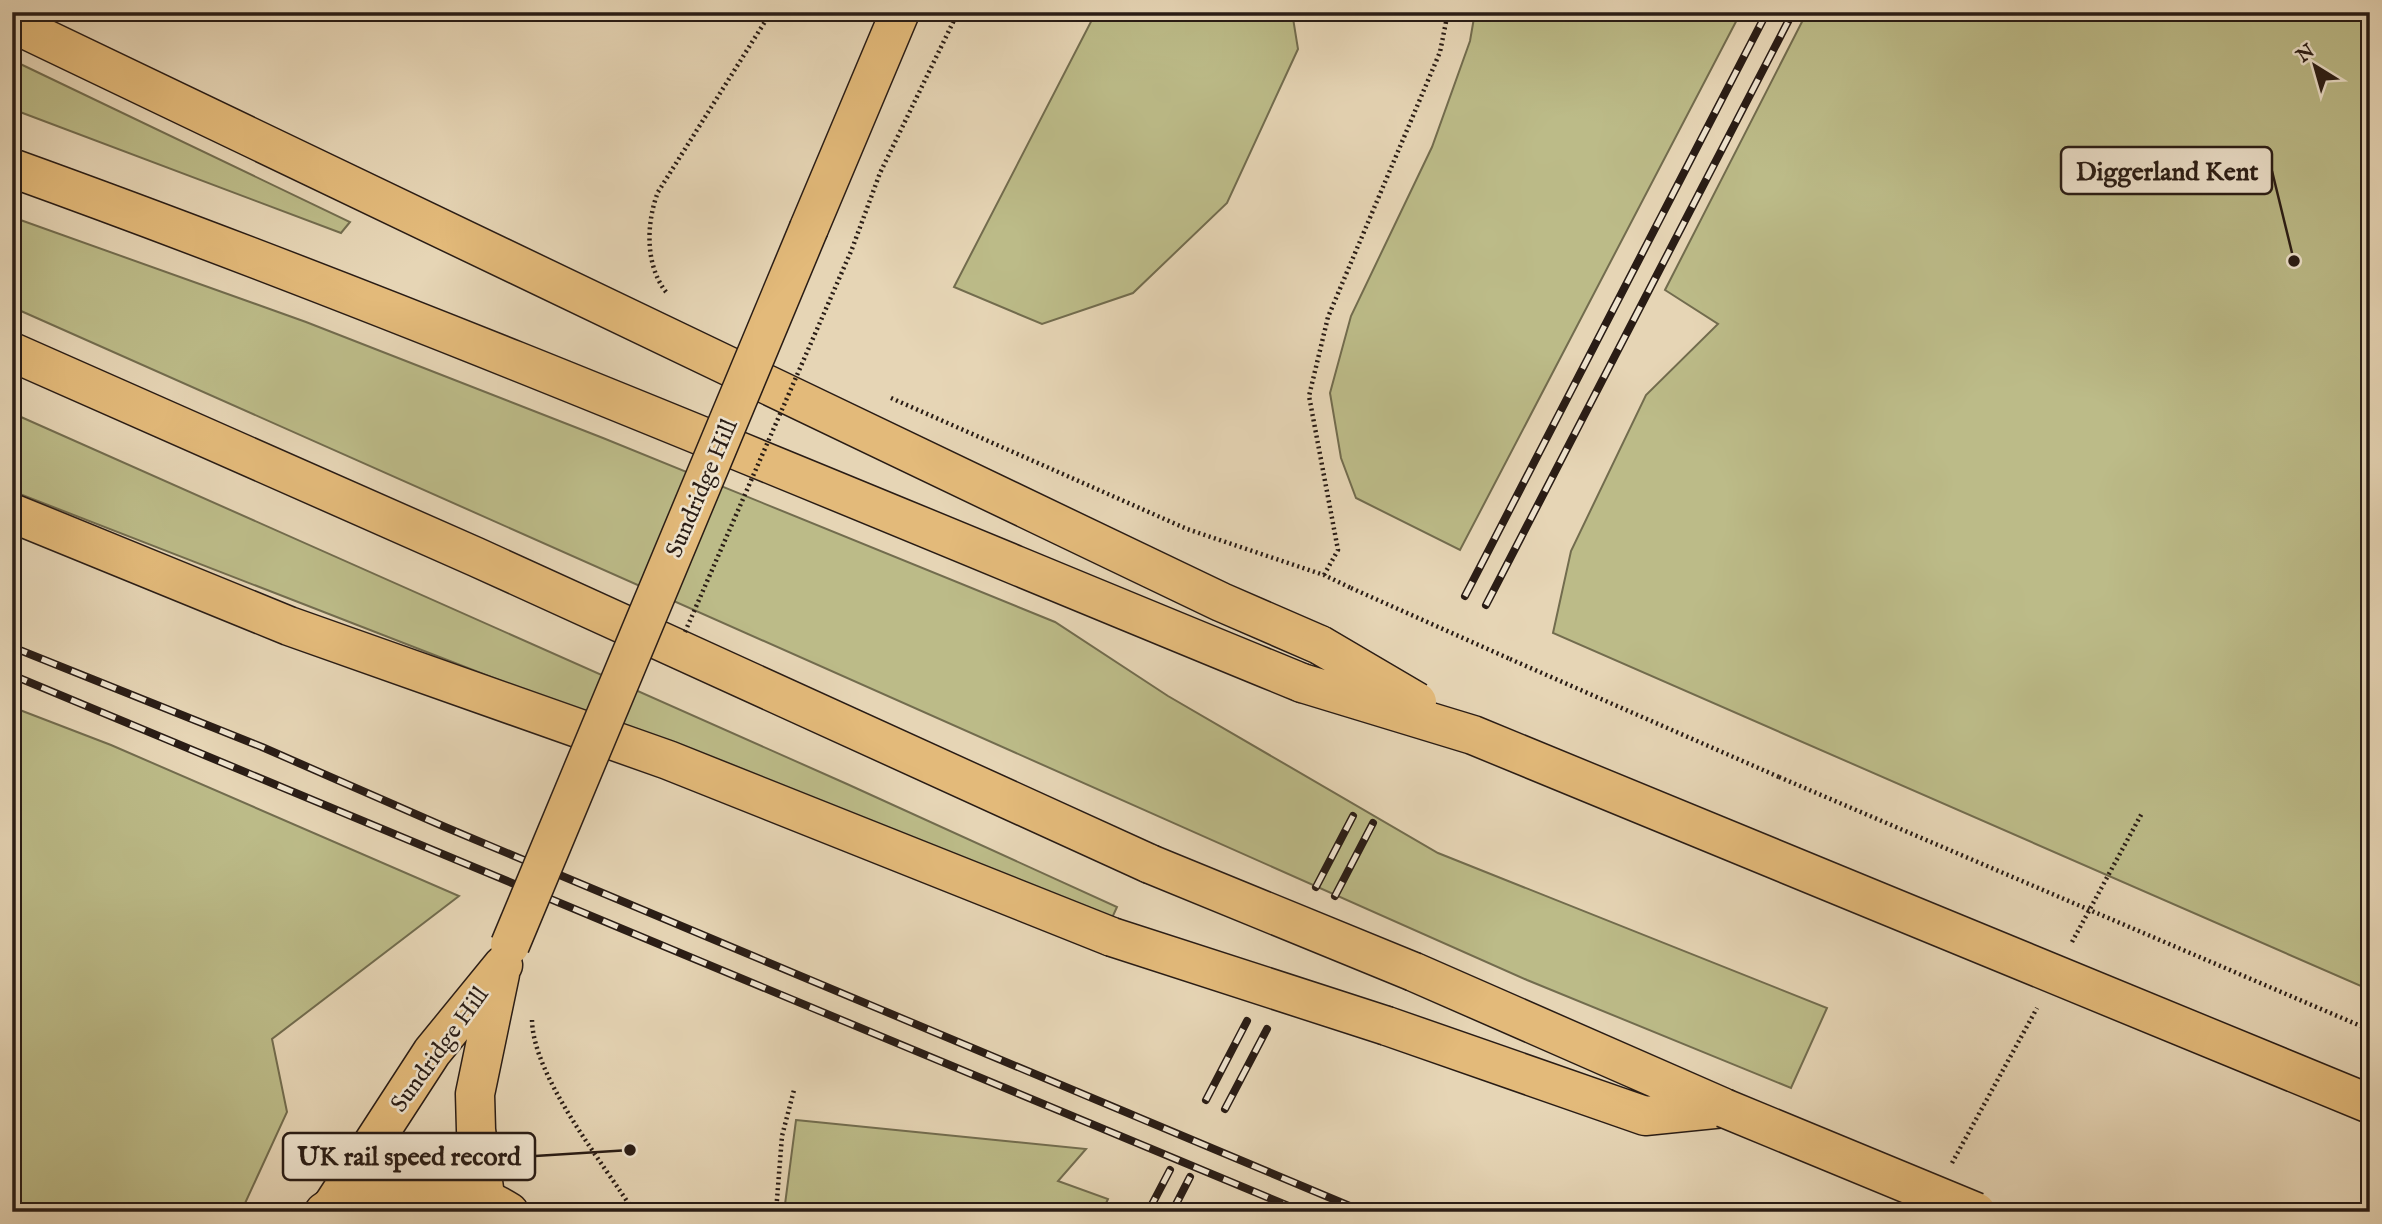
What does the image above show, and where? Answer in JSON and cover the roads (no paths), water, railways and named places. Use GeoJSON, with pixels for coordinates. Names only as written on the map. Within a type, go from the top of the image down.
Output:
{"type":"FeatureCollection","features":[{"type":"Feature","properties":{"kind":"main road","name":"Sundridge Hill"},"geometry":{"type":"LineString","coordinates":[[497,1204],[475,1121],[475,1094],[506,955],[900,12]]}},
{"type":"Feature","properties":{"kind":"main road"},"geometry":{"type":"LineString","coordinates":[[12,23],[1221,602],[1320,645],[1473,735]]}},
{"type":"Feature","properties":{"kind":"main road"},"geometry":{"type":"LineString","coordinates":[[12,168],[163,223],[639,412],[1302,683],[1473,735],[2370,1104]]}},
{"type":"Feature","properties":{"kind":"main road"},"geometry":{"type":"LineString","coordinates":[[12,352],[475,557],[1150,864],[1414,972],[1724,1108],[1976,1212]]}},
{"type":"Feature","properties":{"kind":"main road"},"geometry":{"type":"LineString","coordinates":[[12,513],[289,626],[668,760],[1112,937],[1387,1026],[1645,1116],[1724,1108]]}},
{"type":"Feature","properties":{"kind":"main road","name":"Sundridge Hill"},"geometry":{"type":"LineString","coordinates":[[328,1209],[432,1052],[506,955]]}},
{"type":"Feature","properties":{"kind":"main road"},"geometry":{"type":"LineString","coordinates":[[328,1209],[381,1186],[434,1183],[497,1204]]}},
{"type":"Feature","properties":{"kind":"railway"},"geometry":{"type":"LineString","coordinates":[[1465,596],[1767,12]]}},
{"type":"Feature","properties":{"kind":"railway"},"geometry":{"type":"LineString","coordinates":[[1486,605],[1793,12]]}},
{"type":"Feature","properties":{"kind":"railway"},"geometry":{"type":"LineString","coordinates":[[12,647],[262,747],[445,827],[1364,1212]]}},
{"type":"Feature","properties":{"kind":"railway"},"geometry":{"type":"LineString","coordinates":[[12,675],[1303,1212]]}},
{"type":"Feature","properties":{"kind":"railway"},"geometry":{"type":"LineString","coordinates":[[1316,887],[1353,816]]}},
{"type":"Feature","properties":{"kind":"railway"},"geometry":{"type":"LineString","coordinates":[[1335,896],[1373,823]]}},
{"type":"Feature","properties":{"kind":"railway"},"geometry":{"type":"LineString","coordinates":[[1206,1100],[1247,1021]]}},
{"type":"Feature","properties":{"kind":"railway"},"geometry":{"type":"LineString","coordinates":[[1225,1109],[1267,1029]]}},
{"type":"Feature","properties":{"kind":"railway"},"geometry":{"type":"LineString","coordinates":[[1148,1212],[1170,1170]]}},
{"type":"Feature","properties":{"kind":"railway"},"geometry":{"type":"LineString","coordinates":[[1172,1212],[1190,1177]]}},
{"type":"Feature","properties":{"kind":"place","name":"Diggerland Kent"},"geometry":{"type":"Point","coordinates":[2294,261]}},
{"type":"Feature","properties":{"kind":"place","name":"UK rail speed record"},"geometry":{"type":"Point","coordinates":[630,1150]}}]}
